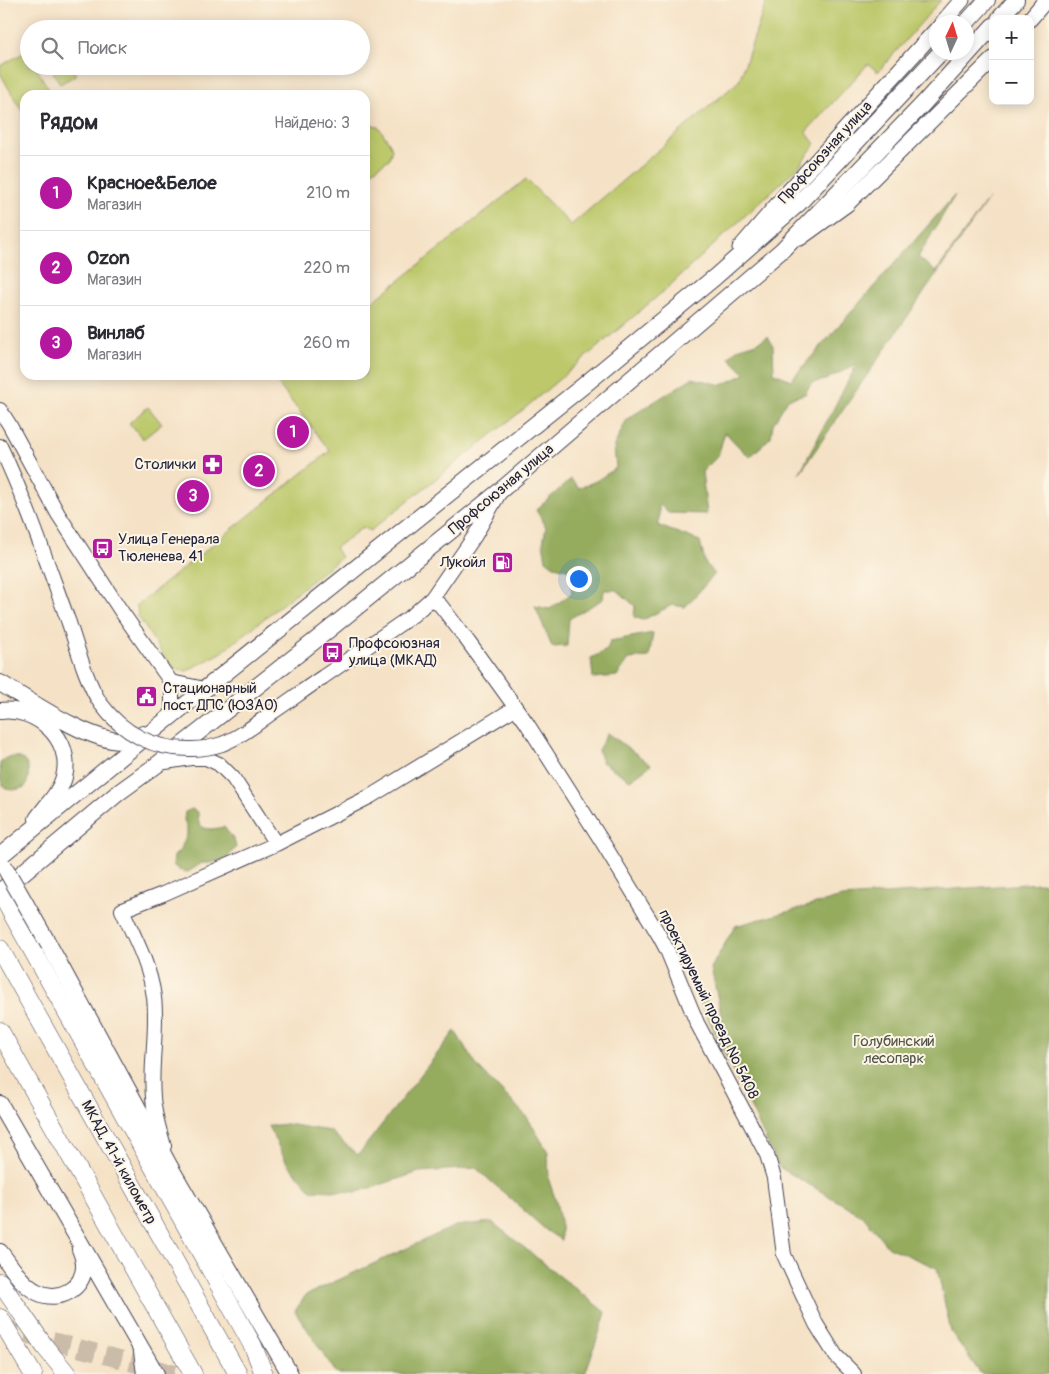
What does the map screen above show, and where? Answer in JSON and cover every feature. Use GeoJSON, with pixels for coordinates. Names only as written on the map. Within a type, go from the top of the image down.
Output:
{"type":"FeatureCollection","features":[{"type":"Feature","properties":{"kind":"highway"},"geometry":{"type":"LineString","coordinates":[[0,892],[43,951],[209,1267],[253,1346],[264,1374]]}},
{"type":"Feature","properties":{"kind":"highway","name":"МКАД, 41-й километр"},"geometry":{"type":"LineString","coordinates":[[0,949],[237,1370]]}},
{"type":"Feature","properties":{"kind":"highway"},"geometry":{"type":"LineString","coordinates":[[0,1031],[193,1374]]}},
{"type":"Feature","properties":{"kind":"highway"},"geometry":{"type":"LineString","coordinates":[[0,1282],[45,1347],[67,1374]]}},
{"type":"Feature","properties":{"kind":"highway"},"geometry":{"type":"LineString","coordinates":[[0,1318],[31,1371]]}},
{"type":"Feature","properties":{"kind":"main road"},"geometry":{"type":"LineString","coordinates":[[949,15],[962,0]]}},
{"type":"Feature","properties":{"kind":"main road"},"geometry":{"type":"LineString","coordinates":[[973,15],[987,0]]}},
{"type":"Feature","properties":{"kind":"main road"},"geometry":{"type":"LineString","coordinates":[[1003,15],[1016,0]]}},
{"type":"Feature","properties":{"kind":"main road"},"geometry":{"type":"LineString","coordinates":[[1033,15],[1046,0]]}},
{"type":"Feature","properties":{"kind":"main road","name":"Профсоюзная улица"},"geometry":{"type":"LineString","coordinates":[[782,250],[922,104],[989,30]]}},
{"type":"Feature","properties":{"kind":"main road","name":"Профсоюзная улица"},"geometry":{"type":"LineString","coordinates":[[715,277],[788,192],[929,38]]}},
{"type":"Feature","properties":{"kind":"main road","name":"Профсоюзная улица"},"geometry":{"type":"LineString","coordinates":[[158,726],[575,392],[715,277],[799,203],[933,60]]}},
{"type":"Feature","properties":{"kind":"main road","name":"Профсоюзная улица"},"geometry":{"type":"LineString","coordinates":[[0,892],[118,792],[158,764],[321,636],[500,491],[782,250],[847,204],[992,60]]}},
{"type":"Feature","properties":{"kind":"main road"},"geometry":{"type":"LineString","coordinates":[[0,683],[70,724],[106,738],[121,742],[130,740],[158,726]]}},
{"type":"Feature","properties":{"kind":"main road"},"geometry":{"type":"LineString","coordinates":[[0,711],[20,712],[45,724],[61,743],[66,760],[66,768],[57,792],[22,838],[1,860],[43,951],[290,1374]]}},
{"type":"Feature","properties":{"kind":"main road"},"geometry":{"type":"LineString","coordinates":[[22,838],[158,726]]}},
{"type":"Feature","properties":{"kind":"main road"},"geometry":{"type":"LineString","coordinates":[[0,1104],[156,1374]]}},
{"type":"Feature","properties":{"kind":"main road"},"geometry":{"type":"LineString","coordinates":[[0,1252],[28,1287],[39,1293],[60,1296],[76,1287],[82,1278],[84,1264],[75,1233]]}},
{"type":"Feature","properties":{"kind":"street"},"geometry":{"type":"LineString","coordinates":[[0,410],[58,514],[116,604],[171,682],[172,716]]}},
{"type":"Feature","properties":{"kind":"street"},"geometry":{"type":"LineString","coordinates":[[0,446],[32,521],[91,685],[101,703],[116,721],[146,742],[180,749],[200,749],[221,744],[240,735],[413,614],[432,598],[474,537],[500,491]]}},
{"type":"Feature","properties":{"kind":"street","name":"проектируемый проезд № 5408"},"geometry":{"type":"LineString","coordinates":[[432,598],[441,606],[464,636],[526,722],[662,940],[697,1023],[767,1155],[774,1178],[784,1255],[816,1324],[836,1356],[854,1374]]}},
{"type":"Feature","properties":{"kind":"street"},"geometry":{"type":"LineString","coordinates":[[171,682],[205,689]]}},
{"type":"Feature","properties":{"kind":"street"},"geometry":{"type":"LineString","coordinates":[[170,1167],[157,1123],[153,1098],[152,1076],[156,1019],[154,996],[142,955],[122,910],[276,844],[371,796],[515,708]]}},
{"type":"Feature","properties":{"kind":"street"},"geometry":{"type":"LineString","coordinates":[[158,764],[191,758],[206,758],[219,764],[233,778],[276,844]]}},
{"type":"Feature","properties":{"kind":"street"},"geometry":{"type":"LineString","coordinates":[[131,1330],[139,1352],[142,1374]]}},
{"type":"Feature","properties":{"kind":"green space"},"geometry":{"type":"Polygon","coordinates":[[[767,0],[941,0],[878,72],[868,64],[806,132],[815,144],[800,165],[665,290],[524,409],[370,531],[363,527],[335,548],[341,557],[221,653],[187,671],[177,670],[170,666],[138,616],[137,605],[330,451],[275,380],[370,380],[370,304],[526,179],[571,225],[739,81],[767,0]]]}},
{"type":"Feature","properties":{"kind":"green space"},"geometry":{"type":"Polygon","coordinates":[[[20,55],[20,75],[40,75],[49,90],[20,90],[20,108],[0,73],[0,66],[20,55]]]}},
{"type":"Feature","properties":{"kind":"green space"},"geometry":{"type":"Polygon","coordinates":[[[55,75],[76,75],[60,84],[55,75]]]}},
{"type":"Feature","properties":{"kind":"green space"},"geometry":{"type":"Polygon","coordinates":[[[370,124],[378,126],[390,144],[392,149],[389,159],[370,172],[370,124]]]}},
{"type":"Feature","properties":{"kind":"green space"},"geometry":{"type":"Polygon","coordinates":[[[955,195],[918,257],[936,272],[989,198],[799,474],[857,364],[825,380],[811,383],[805,394],[788,399],[773,424],[771,437],[750,457],[725,432],[718,456],[702,472],[707,514],[668,513],[659,504],[659,526],[700,541],[705,563],[715,574],[685,607],[672,605],[643,620],[634,617],[635,606],[617,590],[604,590],[603,599],[569,619],[567,646],[552,647],[535,606],[550,609],[572,593],[568,569],[554,566],[546,560],[543,543],[546,527],[536,510],[571,479],[579,488],[596,481],[616,468],[614,446],[627,419],[692,378],[722,385],[745,374],[729,358],[737,349],[757,343],[768,336],[773,346],[774,373],[791,380],[955,195]]]}},
{"type":"Feature","properties":{"kind":"green space"},"geometry":{"type":"Polygon","coordinates":[[[148,407],[162,424],[143,439],[129,423],[148,407]]]}},
{"type":"Feature","properties":{"kind":"green space"},"geometry":{"type":"Polygon","coordinates":[[[653,633],[649,657],[629,659],[617,676],[593,678],[591,658],[607,650],[610,641],[653,633]]]}},
{"type":"Feature","properties":{"kind":"green space"},"geometry":{"type":"Polygon","coordinates":[[[608,733],[651,765],[630,780],[602,762],[598,750],[608,733]]]}},
{"type":"Feature","properties":{"kind":"green space"},"geometry":{"type":"Polygon","coordinates":[[[6,758],[21,758],[25,762],[28,768],[28,776],[25,787],[11,790],[7,789],[2,782],[0,763],[6,758]]]}},
{"type":"Feature","properties":{"kind":"green space"},"geometry":{"type":"Polygon","coordinates":[[[192,809],[198,812],[198,819],[205,828],[224,827],[234,840],[236,847],[226,859],[202,863],[188,872],[179,870],[173,865],[174,856],[180,850],[187,835],[187,827],[184,820],[185,812],[192,809]]]}},
{"type":"Feature","properties":{"kind":"green space","name":"Голубинский лесопарк"},"geometry":{"type":"Polygon","coordinates":[[[1040,883],[1049,884],[1049,1374],[981,1374],[951,1332],[937,1268],[888,1247],[863,1216],[779,1167],[685,970],[723,1023],[711,968],[735,926],[842,897],[1040,883]]]}},
{"type":"Feature","properties":{"kind":"green space"},"geometry":{"type":"Polygon","coordinates":[[[455,1031],[477,1066],[527,1117],[548,1152],[549,1181],[556,1201],[561,1226],[561,1240],[547,1231],[476,1168],[419,1172],[358,1192],[311,1190],[287,1163],[268,1126],[286,1124],[330,1131],[358,1155],[455,1031]]]}},
{"type":"Feature","properties":{"kind":"green space"},"geometry":{"type":"Polygon","coordinates":[[[492,1222],[606,1313],[585,1374],[337,1374],[295,1311],[306,1295],[455,1226],[492,1222]]]}},
{"type":"Feature","properties":{"kind":"tunnel"},"geometry":{"type":"LineString","coordinates":[[0,1327],[175,1374]]}},
{"type":"Feature","properties":{"kind":"place","name":"Красное&Белое"},"geometry":{"type":"Point","coordinates":[293,432]}},
{"type":"Feature","properties":{"kind":"place","name":"Столички"},"geometry":{"type":"Point","coordinates":[212,464]}},
{"type":"Feature","properties":{"kind":"place","name":"Ozon"},"geometry":{"type":"Point","coordinates":[259,471]}},
{"type":"Feature","properties":{"kind":"place","name":"Винлаб"},"geometry":{"type":"Point","coordinates":[193,496]}},
{"type":"Feature","properties":{"kind":"place","name":"Улица Генерала Тюленева, 41"},"geometry":{"type":"Point","coordinates":[102,548]}},
{"type":"Feature","properties":{"kind":"place","name":"Лукойл"},"geometry":{"type":"Point","coordinates":[502,562]}},
{"type":"Feature","properties":{"kind":"place","name":"Профсоюзная улица (МКАД)"},"geometry":{"type":"Point","coordinates":[333,652]}},
{"type":"Feature","properties":{"kind":"place","name":"Стационарный пост ДПС (ЮЗАО)"},"geometry":{"type":"Point","coordinates":[147,697]}}]}
